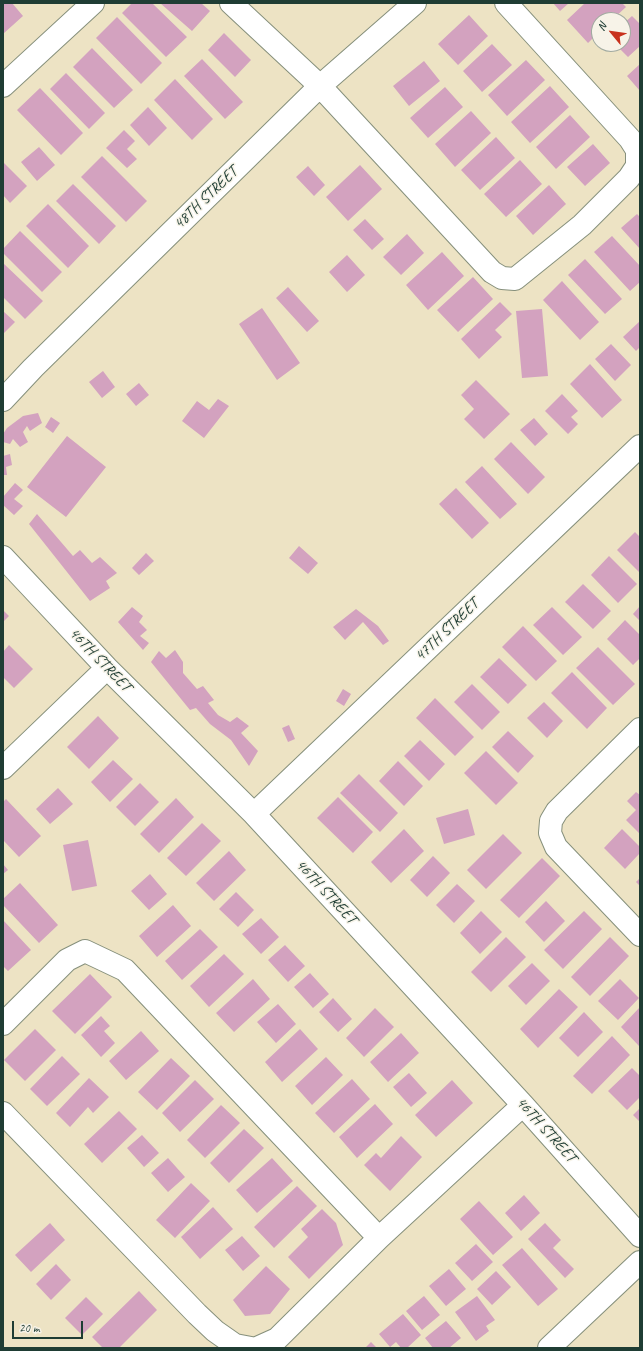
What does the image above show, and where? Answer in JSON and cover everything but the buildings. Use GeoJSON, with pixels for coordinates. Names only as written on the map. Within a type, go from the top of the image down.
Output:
{"type":"FeatureCollection","features":[{"type":"Feature","properties":{"kind":"street"},"geometry":{"type":"LineString","coordinates":[[3,86],[93,3]]}},
{"type":"Feature","properties":{"kind":"street"},"geometry":{"type":"LineString","coordinates":[[231,3],[320,86],[492,272],[502,278],[515,279],[582,225],[629,178],[638,166],[637,150],[630,139],[506,3]]}},
{"type":"Feature","properties":{"kind":"street","name":"48TH STREET"},"geometry":{"type":"LineString","coordinates":[[3,400],[39,362],[320,86],[415,3]]}},
{"type":"Feature","properties":{"kind":"street","name":"47TH STREET"},"geometry":{"type":"LineString","coordinates":[[254,814],[640,446]]}},
{"type":"Feature","properties":{"kind":"street","name":"46TH STREET"},"geometry":{"type":"LineString","coordinates":[[3,557],[107,668],[254,814],[523,1105],[640,1236]]}},
{"type":"Feature","properties":{"kind":"street"},"geometry":{"type":"LineString","coordinates":[[3,768],[107,668]]}},
{"type":"Feature","properties":{"kind":"street"},"geometry":{"type":"LineString","coordinates":[[640,729],[557,811],[550,821],[550,833],[556,847],[640,935]]}},
{"type":"Feature","properties":{"kind":"street"},"geometry":{"type":"LineString","coordinates":[[3,1024],[67,960],[85,950],[125,970],[379,1238]]}},
{"type":"Feature","properties":{"kind":"street"},"geometry":{"type":"LineString","coordinates":[[257,1348],[277,1339],[379,1238],[523,1105]]}},
{"type":"Feature","properties":{"kind":"street"},"geometry":{"type":"LineString","coordinates":[[3,1113],[197,1314],[215,1331],[235,1345],[251,1348]]}},
{"type":"Feature","properties":{"kind":"street"},"geometry":{"type":"LineString","coordinates":[[550,1348],[640,1262]]}}]}
